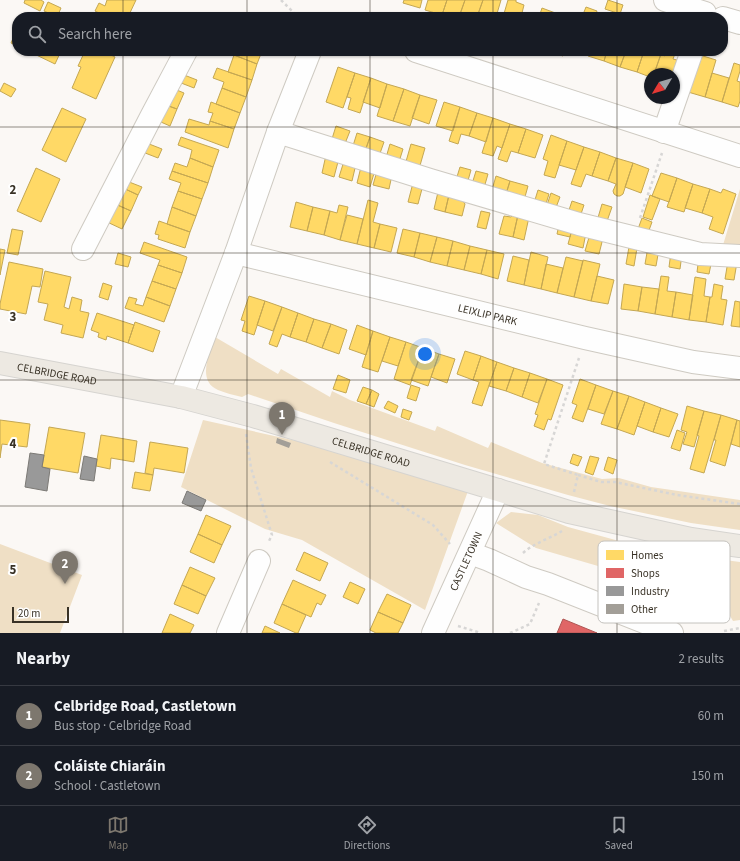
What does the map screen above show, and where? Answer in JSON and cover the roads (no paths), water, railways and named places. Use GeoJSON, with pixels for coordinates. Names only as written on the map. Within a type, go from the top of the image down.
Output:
{"type":"FeatureCollection","features":[{"type":"Feature","properties":{"kind":"main road","name":"CELBRIDGE ROAD"},"geometry":{"type":"LineString","coordinates":[[0,363],[181,397],[253,416],[569,512],[705,541]]}},
{"type":"Feature","properties":{"kind":"main road","name":"CELBRIDGE ROAD"},"geometry":{"type":"LineString","coordinates":[[730,545],[740,546]]}},
{"type":"Feature","properties":{"kind":"street"},"geometry":{"type":"LineString","coordinates":[[665,0],[700,12]]}},
{"type":"Feature","properties":{"kind":"street"},"geometry":{"type":"LineString","coordinates":[[728,20],[740,23]]}},
{"type":"Feature","properties":{"kind":"street"},"geometry":{"type":"LineString","coordinates":[[83,249],[150,117],[183,56]]}},
{"type":"Feature","properties":{"kind":"street"},"geometry":{"type":"LineString","coordinates":[[181,397],[236,253],[303,56]]}},
{"type":"Feature","properties":{"kind":"street"},"geometry":{"type":"LineString","coordinates":[[431,56],[740,156]]}},
{"type":"Feature","properties":{"kind":"street"},"geometry":{"type":"LineString","coordinates":[[667,133],[690,56]]}},
{"type":"Feature","properties":{"kind":"street"},"geometry":{"type":"LineString","coordinates":[[278,132],[422,178],[564,220],[700,254],[740,256]]}},
{"type":"Feature","properties":{"kind":"street","name":"LEIXLIP PARK"},"geometry":{"type":"LineString","coordinates":[[236,253],[585,338],[693,362],[740,368]]}},
{"type":"Feature","properties":{"kind":"street","name":"CASTLETOWN"},"geometry":{"type":"LineString","coordinates":[[433,633],[498,490]]}},
{"type":"Feature","properties":{"kind":"street"},"geometry":{"type":"LineString","coordinates":[[470,553],[526,577],[598,604]]}},
{"type":"Feature","properties":{"kind":"street"},"geometry":{"type":"LineString","coordinates":[[228,633],[259,561]]}},
{"type":"Feature","properties":{"kind":"street"},"geometry":{"type":"LineString","coordinates":[[647,623],[672,633]]}},
{"type":"Feature","properties":{"kind":"place","name":"Celbridge Road, Castletown"},"geometry":{"type":"Point","coordinates":[282,435]}},
{"type":"Feature","properties":{"kind":"place","name":"Coláiste Chiaráin"},"geometry":{"type":"Point","coordinates":[65,584]}}]}
